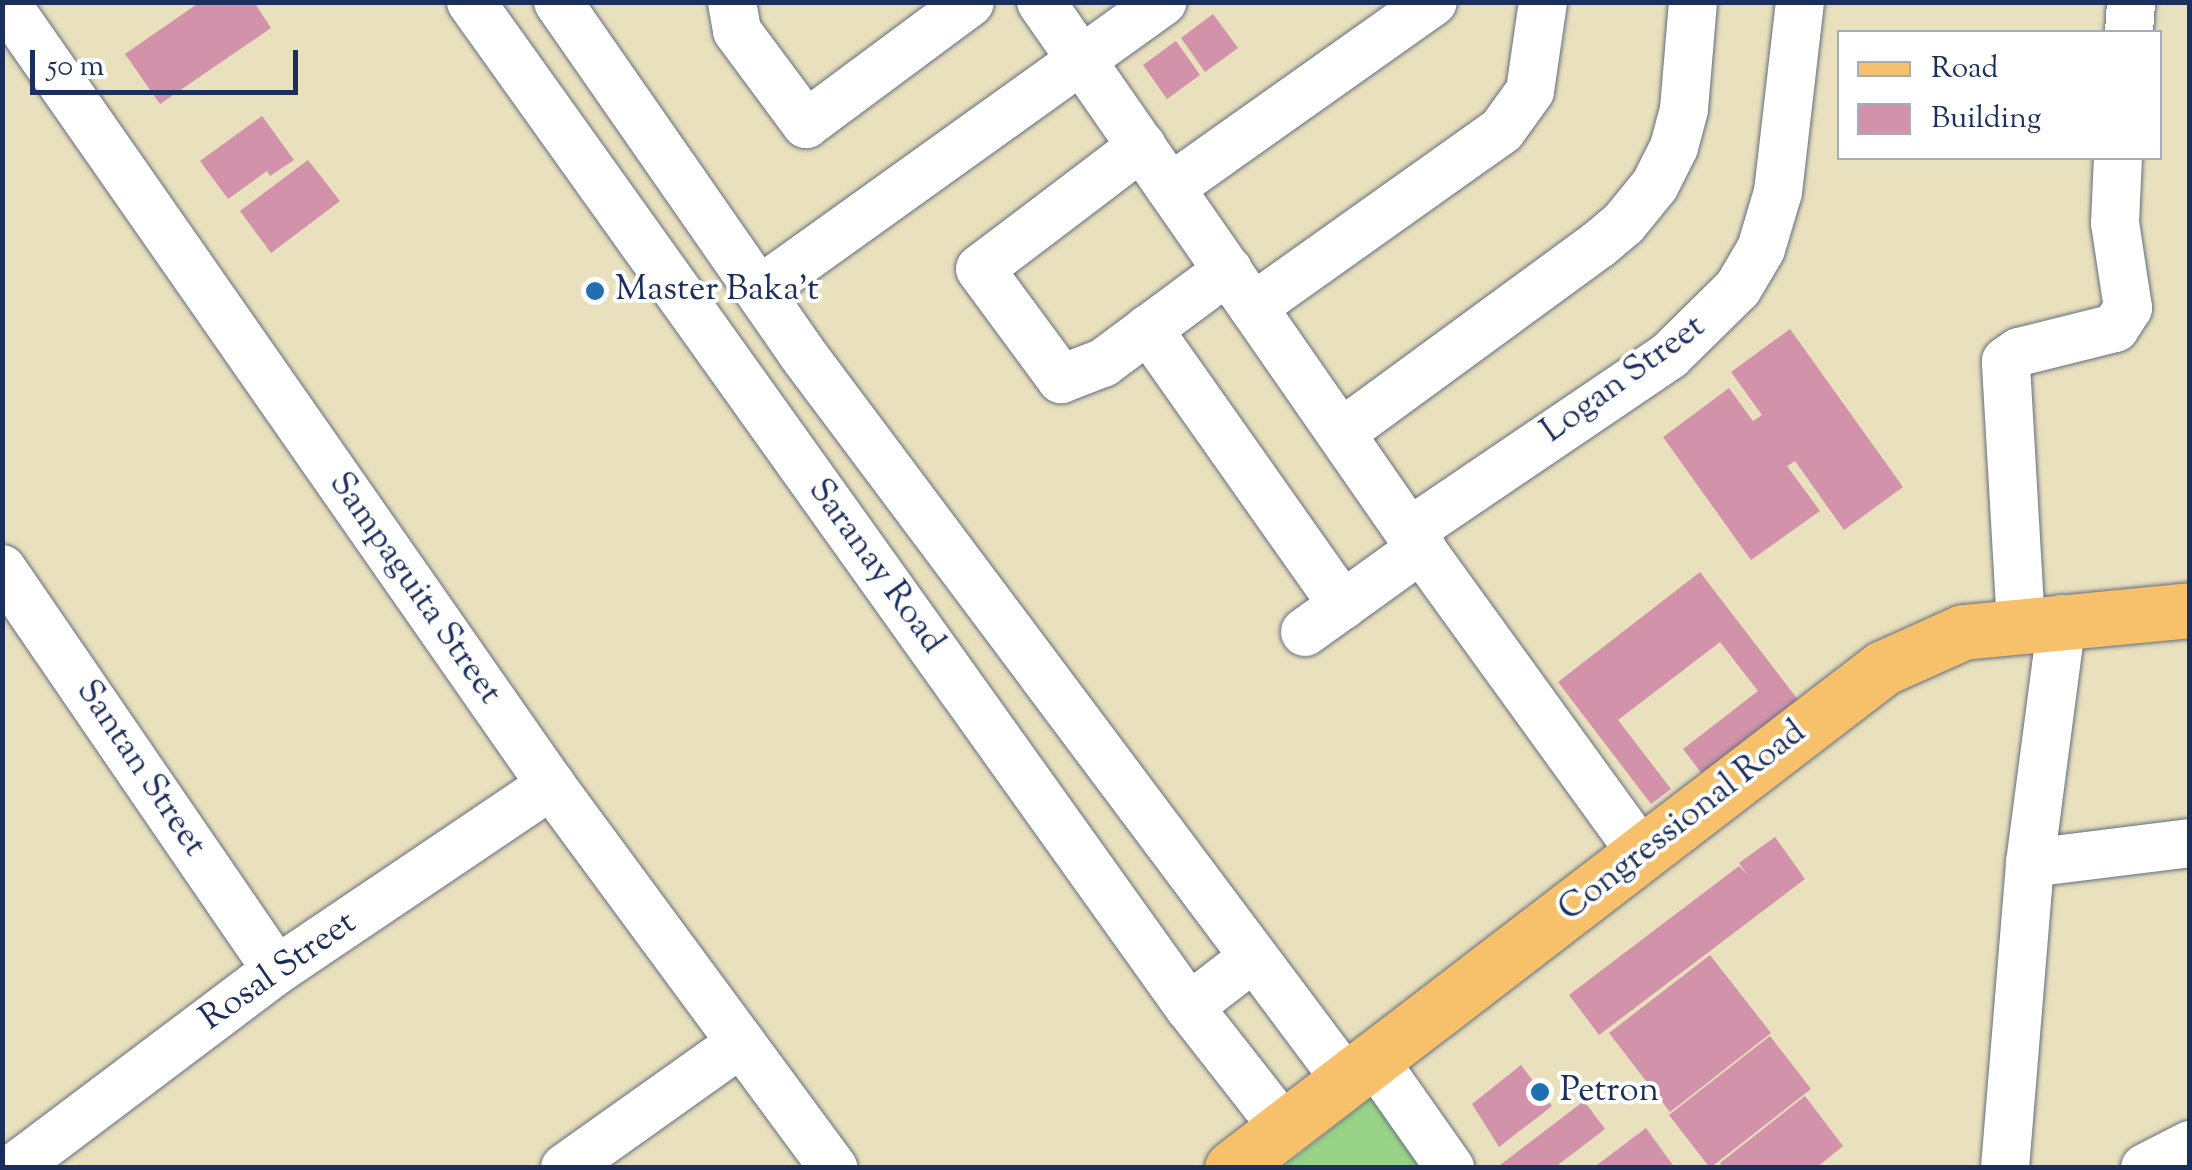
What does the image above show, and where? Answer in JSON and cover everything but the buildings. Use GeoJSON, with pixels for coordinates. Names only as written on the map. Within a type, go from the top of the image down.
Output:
{"type":"FeatureCollection","features":[{"type":"Feature","properties":{"kind":"main road","name":"Congressional Road"},"geometry":{"type":"LineString","coordinates":[[1232,1168],[1883,668],[1963,632],[2190,610]]}},
{"type":"Feature","properties":{"kind":"street","name":"Saranay Road"},"geometry":{"type":"LineString","coordinates":[[471,2],[1189,1006],[1283,1127]]}},
{"type":"Feature","properties":{"kind":"street","name":"Saranay Road"},"geometry":{"type":"LineString","coordinates":[[558,2],[801,352],[1254,956],[1450,1168]]}},
{"type":"Feature","properties":{"kind":"street"},"geometry":{"type":"LineString","coordinates":[[732,2],[737,31],[806,124],[970,2]]}},
{"type":"Feature","properties":{"kind":"street"},"geometry":{"type":"LineString","coordinates":[[1041,2],[1415,540],[1642,854]]}},
{"type":"Feature","properties":{"kind":"street"},"geometry":{"type":"LineString","coordinates":[[760,290],[1162,2]]}},
{"type":"Feature","properties":{"kind":"street"},"geometry":{"type":"LineString","coordinates":[[1170,188],[1433,2]]}},
{"type":"Feature","properties":{"kind":"street"},"geometry":{"type":"LineString","coordinates":[[1142,146],[980,269],[1062,379],[1104,363],[1148,330],[1240,288],[1502,130],[1530,92],[1543,2]]}},
{"type":"Feature","properties":{"kind":"street"},"geometry":{"type":"LineString","coordinates":[[1341,433],[1598,245],[1624,223],[1656,185],[1674,148],[1684,110],[1694,2]]}},
{"type":"Feature","properties":{"kind":"street","name":"Logan Street"},"geometry":{"type":"LineString","coordinates":[[1304,632],[1343,605],[1415,540],[1670,355],[1738,288],[1761,249],[1778,192],[1800,2]]}},
{"type":"Feature","properties":{"kind":"street"},"geometry":{"type":"LineString","coordinates":[[2128,30],[2131,2]]}},
{"type":"Feature","properties":{"kind":"street","name":"Sampaguita Street"},"geometry":{"type":"LineString","coordinates":[[3,3],[551,785],[833,1168]]}},
{"type":"Feature","properties":{"kind":"street"},"geometry":{"type":"LineString","coordinates":[[2004,1168],[2030,863],[2041,622],[2006,361],[2020,352],[2115,328],[2128,308],[2116,223],[2118,160]]}},
{"type":"Feature","properties":{"kind":"street"},"geometry":{"type":"LineString","coordinates":[[1148,330],[1343,605]]}},
{"type":"Feature","properties":{"kind":"street","name":"Santan Street"},"geometry":{"type":"LineString","coordinates":[[2,568],[277,970]]}},
{"type":"Feature","properties":{"kind":"street","name":"Rosal Street"},"geometry":{"type":"LineString","coordinates":[[14,1168],[277,970],[551,785]]}},
{"type":"Feature","properties":{"kind":"street"},"geometry":{"type":"LineString","coordinates":[[2030,863],[2190,843]]}},
{"type":"Feature","properties":{"kind":"street"},"geometry":{"type":"LineString","coordinates":[[1189,1006],[1254,956]]}},
{"type":"Feature","properties":{"kind":"street"},"geometry":{"type":"LineString","coordinates":[[564,1168],[741,1043]]}},
{"type":"Feature","properties":{"kind":"street"},"geometry":{"type":"LineString","coordinates":[[2145,1168],[2190,1144]]}},
{"type":"Feature","properties":{"kind":"green space"},"geometry":{"type":"Polygon","coordinates":[[[1381,1090],[1437,1168],[1282,1168],[1381,1090]]]}},
{"type":"Feature","properties":{"kind":"place","name":"Master Baka't"},"geometry":{"type":"Point","coordinates":[595,291]}},
{"type":"Feature","properties":{"kind":"place","name":"Petron"},"geometry":{"type":"Point","coordinates":[1540,1092]}}]}
